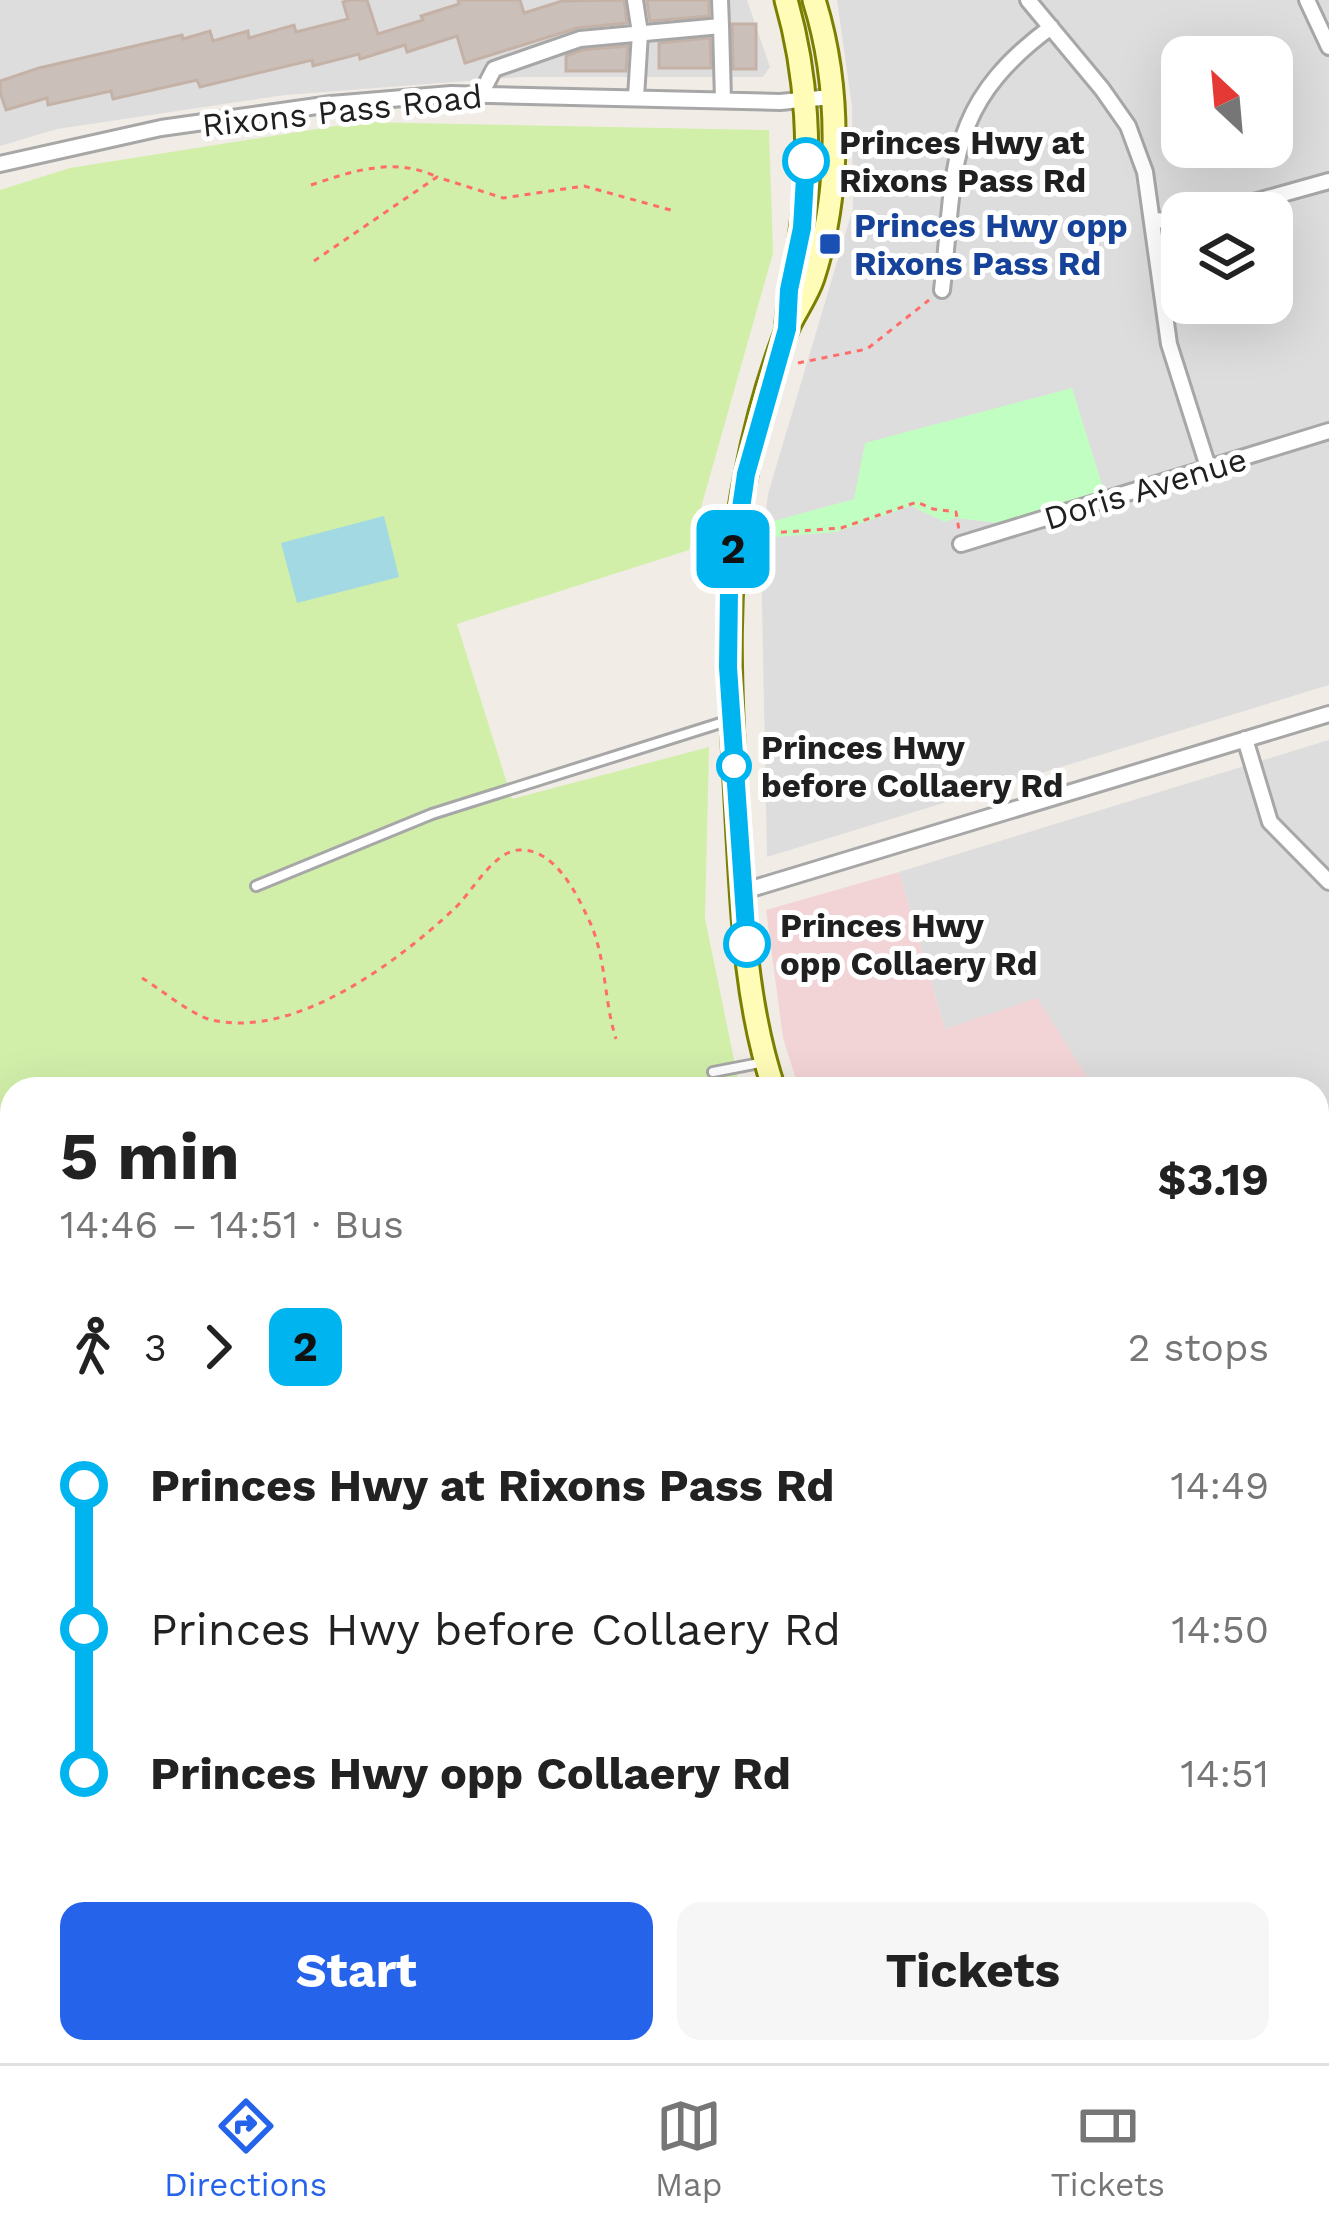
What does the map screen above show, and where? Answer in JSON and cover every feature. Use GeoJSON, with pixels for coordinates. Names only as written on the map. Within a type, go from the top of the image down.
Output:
{"type":"FeatureCollection","features":[{"type":"Feature","properties":{"kind":"main road"},"geometry":{"type":"LineString","coordinates":[[771,1077],[754,1006],[742,892],[728,627],[735,534],[751,454],[787,329],[803,213],[802,72],[786,0]]}},
{"type":"Feature","properties":{"kind":"main road"},"geometry":{"type":"LineString","coordinates":[[787,329],[806,298],[824,229],[833,160],[831,97],[814,0]]}},
{"type":"Feature","properties":{"kind":"street"},"geometry":{"type":"LineString","coordinates":[[634,0],[640,33],[636,97]]}},
{"type":"Feature","properties":{"kind":"street"},"geometry":{"type":"LineString","coordinates":[[720,0],[723,100]]}},
{"type":"Feature","properties":{"kind":"street"},"geometry":{"type":"LineString","coordinates":[[1028,0],[1128,126],[1145,172],[1169,344],[1209,470]]}},
{"type":"Feature","properties":{"kind":"street"},"geometry":{"type":"LineString","coordinates":[[1307,0],[1329,47]]}},
{"type":"Feature","properties":{"kind":"street"},"geometry":{"type":"LineString","coordinates":[[481,94],[494,69],[580,39],[722,26]]}},
{"type":"Feature","properties":{"kind":"street"},"geometry":{"type":"LineString","coordinates":[[942,290],[959,146],[970,112],[991,79],[1051,27]]}},
{"type":"Feature","properties":{"kind":"street","name":"Rixons Pass Road"},"geometry":{"type":"LineString","coordinates":[[0,164],[161,128],[331,104],[481,94],[723,100],[831,97]]}},
{"type":"Feature","properties":{"kind":"street"},"geometry":{"type":"LineString","coordinates":[[1289,192],[1329,181]]}},
{"type":"Feature","properties":{"kind":"street"},"geometry":{"type":"LineString","coordinates":[[1154,220],[1161,220]]}},
{"type":"Feature","properties":{"kind":"street","name":"Doris Avenue"},"geometry":{"type":"LineString","coordinates":[[961,544],[1329,431]]}},
{"type":"Feature","properties":{"kind":"street"},"geometry":{"type":"LineString","coordinates":[[742,892],[1329,714]]}},
{"type":"Feature","properties":{"kind":"street"},"geometry":{"type":"LineString","coordinates":[[1245,739],[1270,821],[1329,882]]}},
{"type":"Feature","properties":{"kind":"lane"},"geometry":{"type":"LineString","coordinates":[[256,886],[432,814],[732,720]]}},
{"type":"Feature","properties":{"kind":"lane"},"geometry":{"type":"LineString","coordinates":[[713,1072],[766,1061]]}},
{"type":"Feature","properties":{"kind":"path"},"geometry":{"type":"LineString","coordinates":[[311,185],[375,166],[417,168],[503,197],[584,186],[674,212]]}},
{"type":"Feature","properties":{"kind":"path"},"geometry":{"type":"LineString","coordinates":[[314,261],[437,177]]}},
{"type":"Feature","properties":{"kind":"path"},"geometry":{"type":"LineString","coordinates":[[799,363],[867,349],[942,290]]}},
{"type":"Feature","properties":{"kind":"path"},"geometry":{"type":"LineString","coordinates":[[756,534],[842,528],[917,502],[956,512],[961,544]]}},
{"type":"Feature","properties":{"kind":"path"},"geometry":{"type":"LineString","coordinates":[[142,978],[207,1019],[226,1022],[257,1021],[327,1002],[371,976],[453,911],[505,854],[524,850],[554,863],[587,914],[599,944],[616,1039]]}},
{"type":"Feature","properties":{"kind":"shaded area"},"geometry":{"type":"Polygon","coordinates":[[[0,0],[747,0],[770,67],[763,77],[521,77],[285,95],[57,129],[0,146],[0,0]]]}},
{"type":"Feature","properties":{"kind":"shaded area"},"geometry":{"type":"Polygon","coordinates":[[[837,0],[1329,0],[1329,685],[767,857],[761,553],[768,494],[853,208],[852,107],[837,0]]]}},
{"type":"Feature","properties":{"kind":"shaded area"},"geometry":{"type":"Polygon","coordinates":[[[1329,740],[1329,1077],[1087,1077],[1037,999],[945,1029],[899,872],[1329,740]]]}},
{"type":"Feature","properties":{"kind":"shaded area"},"geometry":{"type":"Polygon","coordinates":[[[899,872],[945,1029],[1037,998],[1087,1077],[795,1077],[783,1038],[766,910],[899,872]]]}},
{"type":"Feature","properties":{"kind":"green space"},"geometry":{"type":"Polygon","coordinates":[[[361,122],[769,130],[773,253],[689,550],[457,624],[512,799],[709,747],[705,918],[738,1077],[0,1077],[0,190],[70,168],[361,122]]]}},
{"type":"Feature","properties":{"kind":"green space"},"geometry":{"type":"Polygon","coordinates":[[[1072,388],[1104,491],[999,523],[955,518],[945,522],[911,506],[836,532],[761,538],[763,524],[854,499],[865,443],[1072,388]]]}},
{"type":"Feature","properties":{"kind":"water"},"geometry":{"type":"Polygon","coordinates":[[[384,516],[399,577],[297,603],[281,543],[384,516]]]}},
{"type":"Feature","properties":{"kind":"building"},"geometry":{"type":"Polygon","coordinates":[[[367,0],[378,34],[423,20],[421,16],[459,4],[458,0],[520,0],[524,13],[562,1],[624,0],[627,23],[577,28],[465,63],[457,36],[407,52],[405,45],[360,59],[359,54],[313,66],[312,60],[200,87],[197,80],[113,99],[111,91],[48,105],[47,98],[6,110],[0,92],[0,81],[39,68],[182,35],[183,39],[210,31],[213,41],[248,31],[249,38],[294,25],[296,32],[348,19],[343,2],[367,0]]]}},
{"type":"Feature","properties":{"kind":"building"},"geometry":{"type":"Polygon","coordinates":[[[650,0],[709,0],[709,16],[650,21],[650,0]]]}},
{"type":"Feature","properties":{"kind":"building"},"geometry":{"type":"Polygon","coordinates":[[[732,24],[756,24],[756,69],[733,69],[732,24]]]}},
{"type":"Feature","properties":{"kind":"building"},"geometry":{"type":"Polygon","coordinates":[[[710,38],[711,68],[659,68],[659,43],[710,38]]]}},
{"type":"Feature","properties":{"kind":"building"},"geometry":{"type":"Polygon","coordinates":[[[628,46],[626,71],[566,71],[566,56],[628,46]]]}},
{"type":"Feature","properties":{"kind":"bus line","name":"2"},"geometry":{"type":"LineString","coordinates":[[747,944],[728,667],[729,591],[746,474],[787,329],[806,161]]}},
{"type":"Feature","properties":{"kind":"place","name":"Princes Hwy at Rixons Pass Rd"},"geometry":{"type":"Point","coordinates":[806,161]}},
{"type":"Feature","properties":{"kind":"place","name":"Princes Hwy opp Rixons Pass Rd"},"geometry":{"type":"Point","coordinates":[830,244]}},
{"type":"Feature","properties":{"kind":"place","name":"Princes Hwy before Collaery Rd"},"geometry":{"type":"Point","coordinates":[734,766]}},
{"type":"Feature","properties":{"kind":"place","name":"Princes Hwy opp Collaery Rd"},"geometry":{"type":"Point","coordinates":[747,944]}}]}
